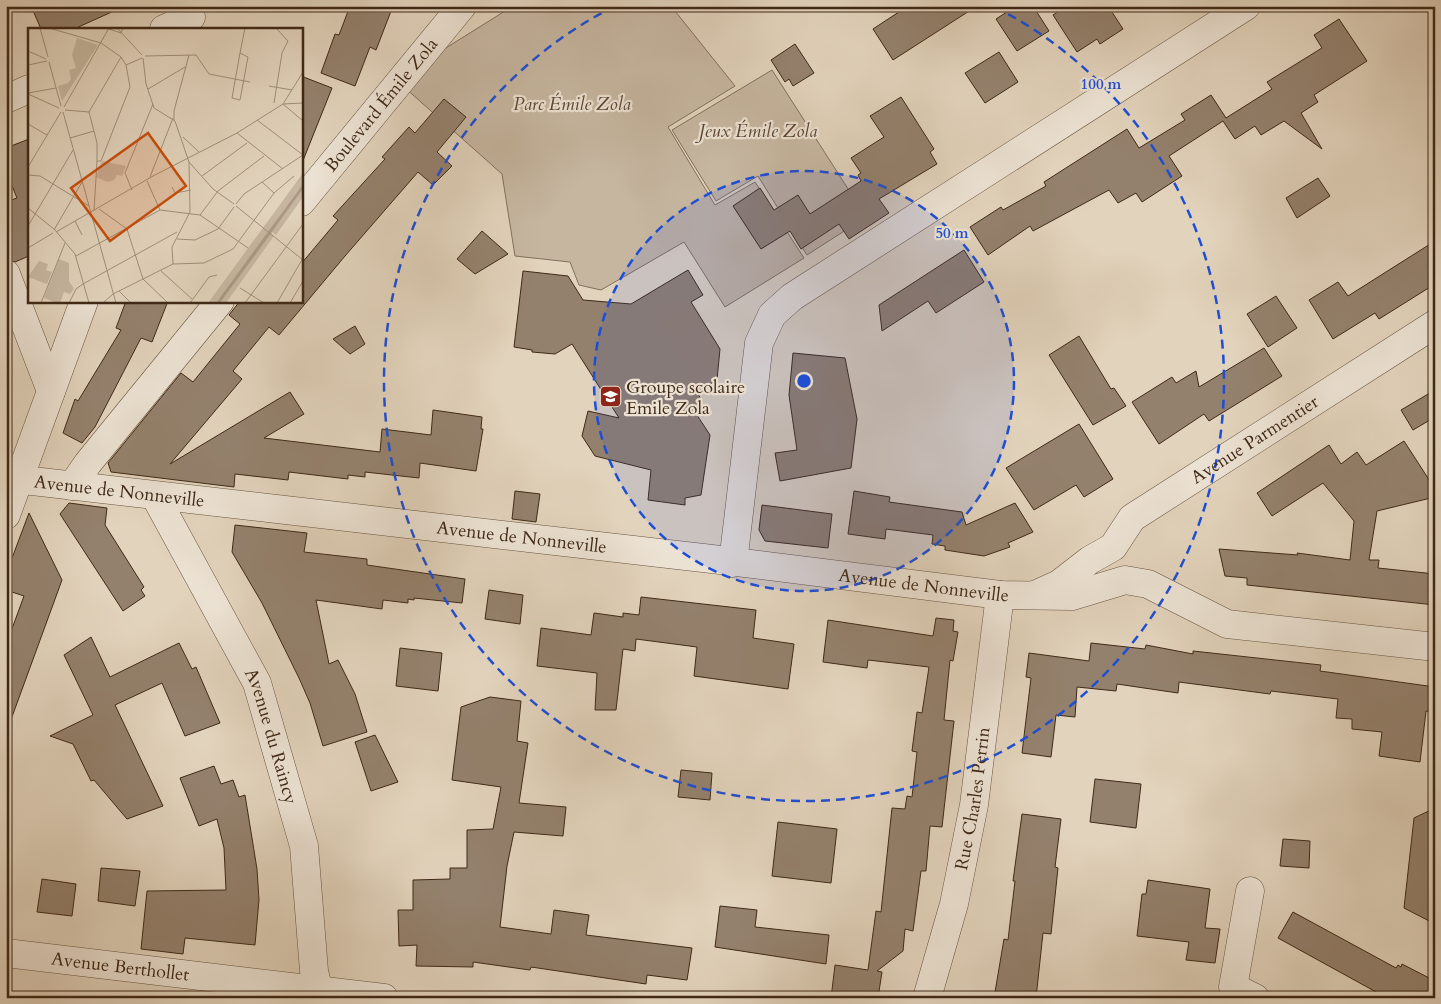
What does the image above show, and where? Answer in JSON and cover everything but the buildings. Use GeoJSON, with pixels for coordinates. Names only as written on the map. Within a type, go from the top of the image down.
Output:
{"type":"FeatureCollection","features":[{"type":"Feature","properties":{"kind":"street","name":"Boulevard Émile Zola"},"geometry":{"type":"LineString","coordinates":[[302,201],[462,6]]}},
{"type":"Feature","properties":{"kind":"street"},"geometry":{"type":"LineString","coordinates":[[733,563],[759,343],[772,315],[792,298],[1246,6]]}},
{"type":"Feature","properties":{"kind":"street"},"geometry":{"type":"LineString","coordinates":[[166,28],[191,17]]}},
{"type":"Feature","properties":{"kind":"street"},"geometry":{"type":"LineString","coordinates":[[6,99],[28,89]]}},
{"type":"Feature","properties":{"kind":"street"},"geometry":{"type":"LineString","coordinates":[[6,274],[51,391]]}},
{"type":"Feature","properties":{"kind":"street"},"geometry":{"type":"LineString","coordinates":[[6,515],[13,479],[51,391],[84,302]]}},
{"type":"Feature","properties":{"kind":"street"},"geometry":{"type":"LineString","coordinates":[[72,486],[88,462],[219,302]]}},
{"type":"Feature","properties":{"kind":"street","name":"Avenue Parmentier"},"geometry":{"type":"LineString","coordinates":[[1114,547],[1132,518],[1435,324]]}},
{"type":"Feature","properties":{"kind":"street","name":"Avenue de Nonneville"},"geometry":{"type":"LineString","coordinates":[[13,479],[1000,595],[1072,596],[1125,580],[1148,584],[1227,624],[1435,647]]}},
{"type":"Feature","properties":{"kind":"street","name":"Avenue du Raincy"},"geometry":{"type":"LineString","coordinates":[[156,496],[257,683],[304,846],[314,971],[319,994]]}},
{"type":"Feature","properties":{"kind":"street"},"geometry":{"type":"LineString","coordinates":[[1114,547],[1125,580]]}},
{"type":"Feature","properties":{"kind":"street","name":"Avenue de Nonneville"},"geometry":{"type":"LineString","coordinates":[[1036,595],[1059,584],[1090,560],[1114,547]]}},
{"type":"Feature","properties":{"kind":"street","name":"Rue Charles Perrin"},"geometry":{"type":"LineString","coordinates":[[927,998],[954,904],[974,805],[1000,595]]}},
{"type":"Feature","properties":{"kind":"street"},"geometry":{"type":"LineString","coordinates":[[1250,891],[1233,987],[1255,998]]}},
{"type":"Feature","properties":{"kind":"street","name":"Avenue Berthollet"},"geometry":{"type":"LineString","coordinates":[[6,953],[319,994],[384,998]]}},
{"type":"Feature","properties":{"kind":"green space","name":"Parc Émile Zola"},"geometry":{"type":"Polygon","coordinates":[[[513,6],[671,6],[735,86],[668,127],[715,205],[755,182],[804,258],[725,307],[684,242],[601,290],[579,285],[570,262],[515,256],[502,174],[404,87],[433,56],[513,6]]]}},
{"type":"Feature","properties":{"kind":"green space","name":"Jeux Émile Zola"},"geometry":{"type":"Polygon","coordinates":[[[772,70],[866,217],[807,255],[758,176],[716,201],[672,130],[772,70]]]}},
{"type":"Feature","properties":{"kind":"place","name":"Groupe scolaire Emile Zola"},"geometry":{"type":"Point","coordinates":[610,397]}}]}
